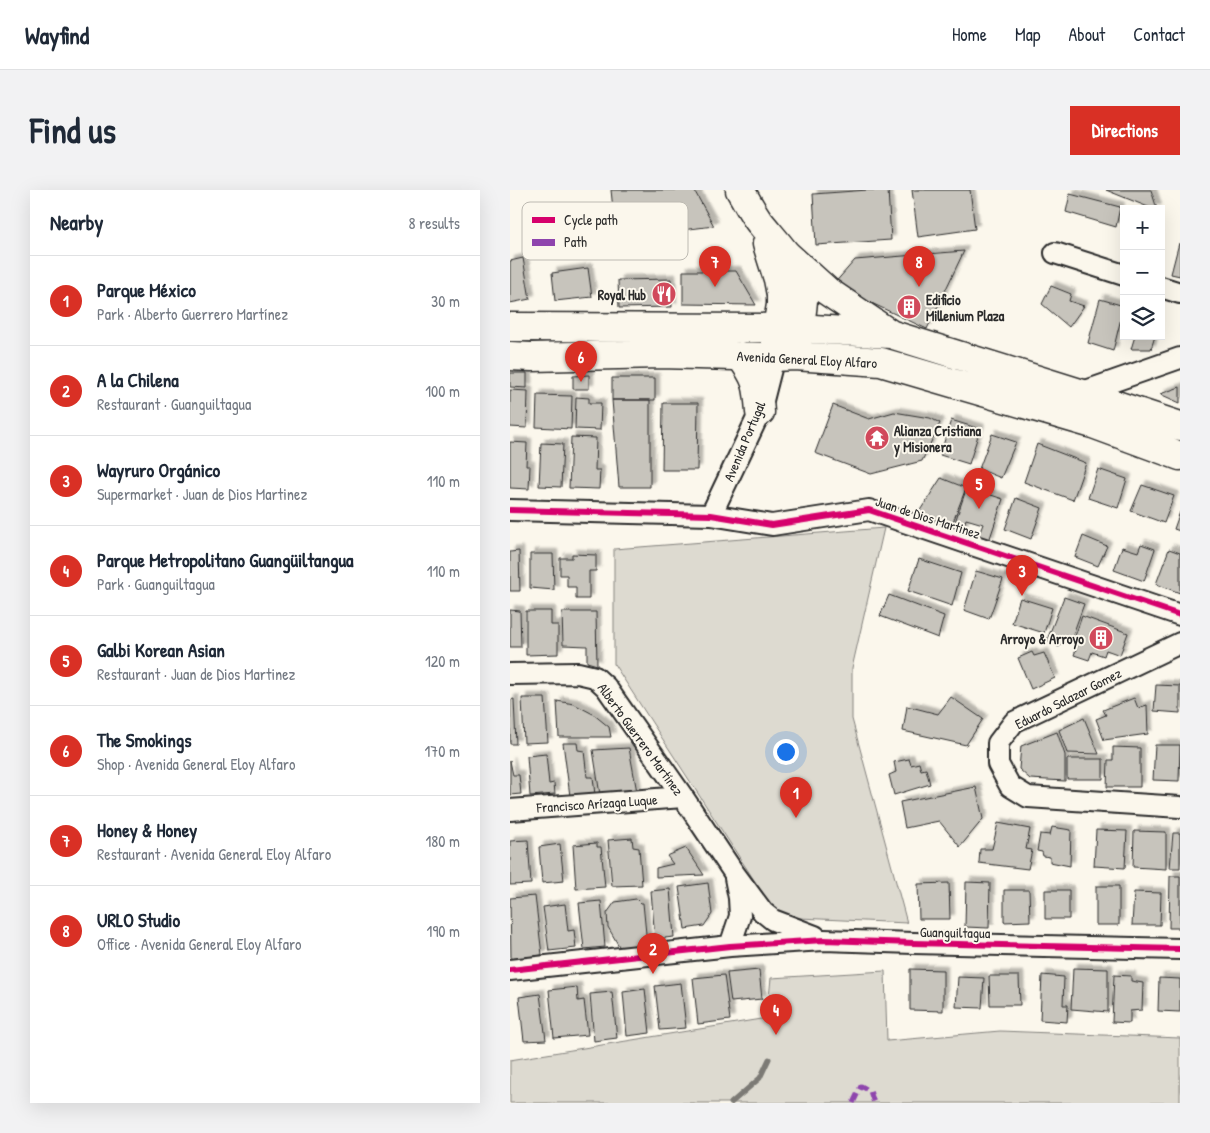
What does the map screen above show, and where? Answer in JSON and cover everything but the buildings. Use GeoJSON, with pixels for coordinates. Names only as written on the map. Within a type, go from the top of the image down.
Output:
{"type":"FeatureCollection","features":[{"type":"Feature","properties":{"kind":"main road","name":"Avenida Portugal"},"geometry":{"type":"LineString","coordinates":[[740,190],[758,219],[787,255],[800,281],[803,292],[787,328]]}},
{"type":"Feature","properties":{"kind":"main road","name":"Avenida Portugal"},"geometry":{"type":"LineString","coordinates":[[758,219],[780,287],[781,305],[787,328],[785,357]]}},
{"type":"Feature","properties":{"kind":"main road"},"geometry":{"type":"LineString","coordinates":[[787,255],[827,291],[890,334]]}},
{"type":"Feature","properties":{"kind":"main road","name":"Avenida General Eloy Alfaro"},"geometry":{"type":"LineString","coordinates":[[510,328],[787,328],[890,334],[1180,426]]}},
{"type":"Feature","properties":{"kind":"main road","name":"Avenida General Eloy Alfaro"},"geometry":{"type":"LineString","coordinates":[[510,356],[661,354],[785,357],[881,362],[1093,424],[1180,456]]}},
{"type":"Feature","properties":{"kind":"main road"},"geometry":{"type":"LineString","coordinates":[[740,356],[753,373],[758,386],[760,412]]}},
{"type":"Feature","properties":{"kind":"street"},"geometry":{"type":"LineString","coordinates":[[1056,253],[1120,274]]}},
{"type":"Feature","properties":{"kind":"street"},"geometry":{"type":"LineString","coordinates":[[1165,288],[1180,293]]}},
{"type":"Feature","properties":{"kind":"street","name":"Avenida Portugal"},"geometry":{"type":"LineString","coordinates":[[711,515],[785,357]]}},
{"type":"Feature","properties":{"kind":"street"},"geometry":{"type":"LineString","coordinates":[[1080,393],[1180,358]]}},
{"type":"Feature","properties":{"kind":"street","name":"Juan de Dios Martinez"},"geometry":{"type":"LineString","coordinates":[[510,510],[711,515],[772,525],[870,510],[1180,615]]}},
{"type":"Feature","properties":{"kind":"street","name":"Eduardo Salazar Gomez"},"geometry":{"type":"LineString","coordinates":[[1180,643],[1014,722],[998,742],[998,764],[1010,786],[1028,797],[1180,807]]}},
{"type":"Feature","properties":{"kind":"street","name":"Alberto Guerrero Martínez"},"geometry":{"type":"LineString","coordinates":[[510,674],[578,673],[595,677],[606,686],[684,797],[734,873],[763,912],[774,920],[824,940]]}},
{"type":"Feature","properties":{"kind":"street","name":"Francisco Arízaga Luque"},"geometry":{"type":"LineString","coordinates":[[510,810],[684,797]]}},
{"type":"Feature","properties":{"kind":"street","name":"Alberto Guerrero Martínez"},"geometry":{"type":"LineString","coordinates":[[730,946],[740,916],[734,873]]}},
{"type":"Feature","properties":{"kind":"street","name":"Guanguiltagua"},"geometry":{"type":"LineString","coordinates":[[510,970],[730,946],[824,940],[913,944],[1180,949]]}},
{"type":"Feature","properties":{"kind":"shaded area"},"geometry":{"type":"Polygon","coordinates":[[[884,528],[852,668],[852,719],[907,923],[778,917],[614,664],[614,549],[884,528]]]}},
{"type":"Feature","properties":{"kind":"shaded area"},"geometry":{"type":"Polygon","coordinates":[[[885,971],[887,1041],[1000,1031],[1180,1038],[1180,1103],[510,1103],[510,1060],[767,1018],[771,978],[885,971]]]}},
{"type":"Feature","properties":{"kind":"waterway"},"geometry":{"type":"LineString","coordinates":[[731,1103],[760,1078],[769,1059]]}},
{"type":"Feature","properties":{"kind":"marked path"},"geometry":{"type":"LineString","coordinates":[[853,1103],[861,1086],[870,1091],[874,1103]]}},
{"type":"Feature","properties":{"kind":"cycle path"},"geometry":{"type":"LineString","coordinates":[[510,510],[711,515],[772,525],[869,510],[1180,615]]}},
{"type":"Feature","properties":{"kind":"cycle path"},"geometry":{"type":"LineString","coordinates":[[510,970],[730,946],[824,940],[1180,949]]}},
{"type":"Feature","properties":{"kind":"place","name":"Honey & Honey"},"geometry":{"type":"Point","coordinates":[715,287]}},
{"type":"Feature","properties":{"kind":"place","name":"URLO Studio"},"geometry":{"type":"Point","coordinates":[919,287]}},
{"type":"Feature","properties":{"kind":"place","name":"Royal Hub"},"geometry":{"type":"Point","coordinates":[664,294]}},
{"type":"Feature","properties":{"kind":"place","name":"Edificio Millenium Plaza"},"geometry":{"type":"Point","coordinates":[909,307]}},
{"type":"Feature","properties":{"kind":"place","name":"The Smokings"},"geometry":{"type":"Point","coordinates":[581,382]}},
{"type":"Feature","properties":{"kind":"place","name":"Alianza Cristiana y Misionera"},"geometry":{"type":"Point","coordinates":[877,438]}},
{"type":"Feature","properties":{"kind":"place","name":"Galbi Korean Asian"},"geometry":{"type":"Point","coordinates":[979,509]}},
{"type":"Feature","properties":{"kind":"place","name":"Wayruro Orgánico"},"geometry":{"type":"Point","coordinates":[1022,596]}},
{"type":"Feature","properties":{"kind":"place","name":"Arroyo & Arroyo"},"geometry":{"type":"Point","coordinates":[1101,638]}},
{"type":"Feature","properties":{"kind":"place","name":"Parque México"},"geometry":{"type":"Point","coordinates":[796,818]}},
{"type":"Feature","properties":{"kind":"place","name":"A la Chilena"},"geometry":{"type":"Point","coordinates":[653,974]}},
{"type":"Feature","properties":{"kind":"place","name":"Parque Metropolitano Guangüiltangua"},"geometry":{"type":"Point","coordinates":[776,1035]}}]}
